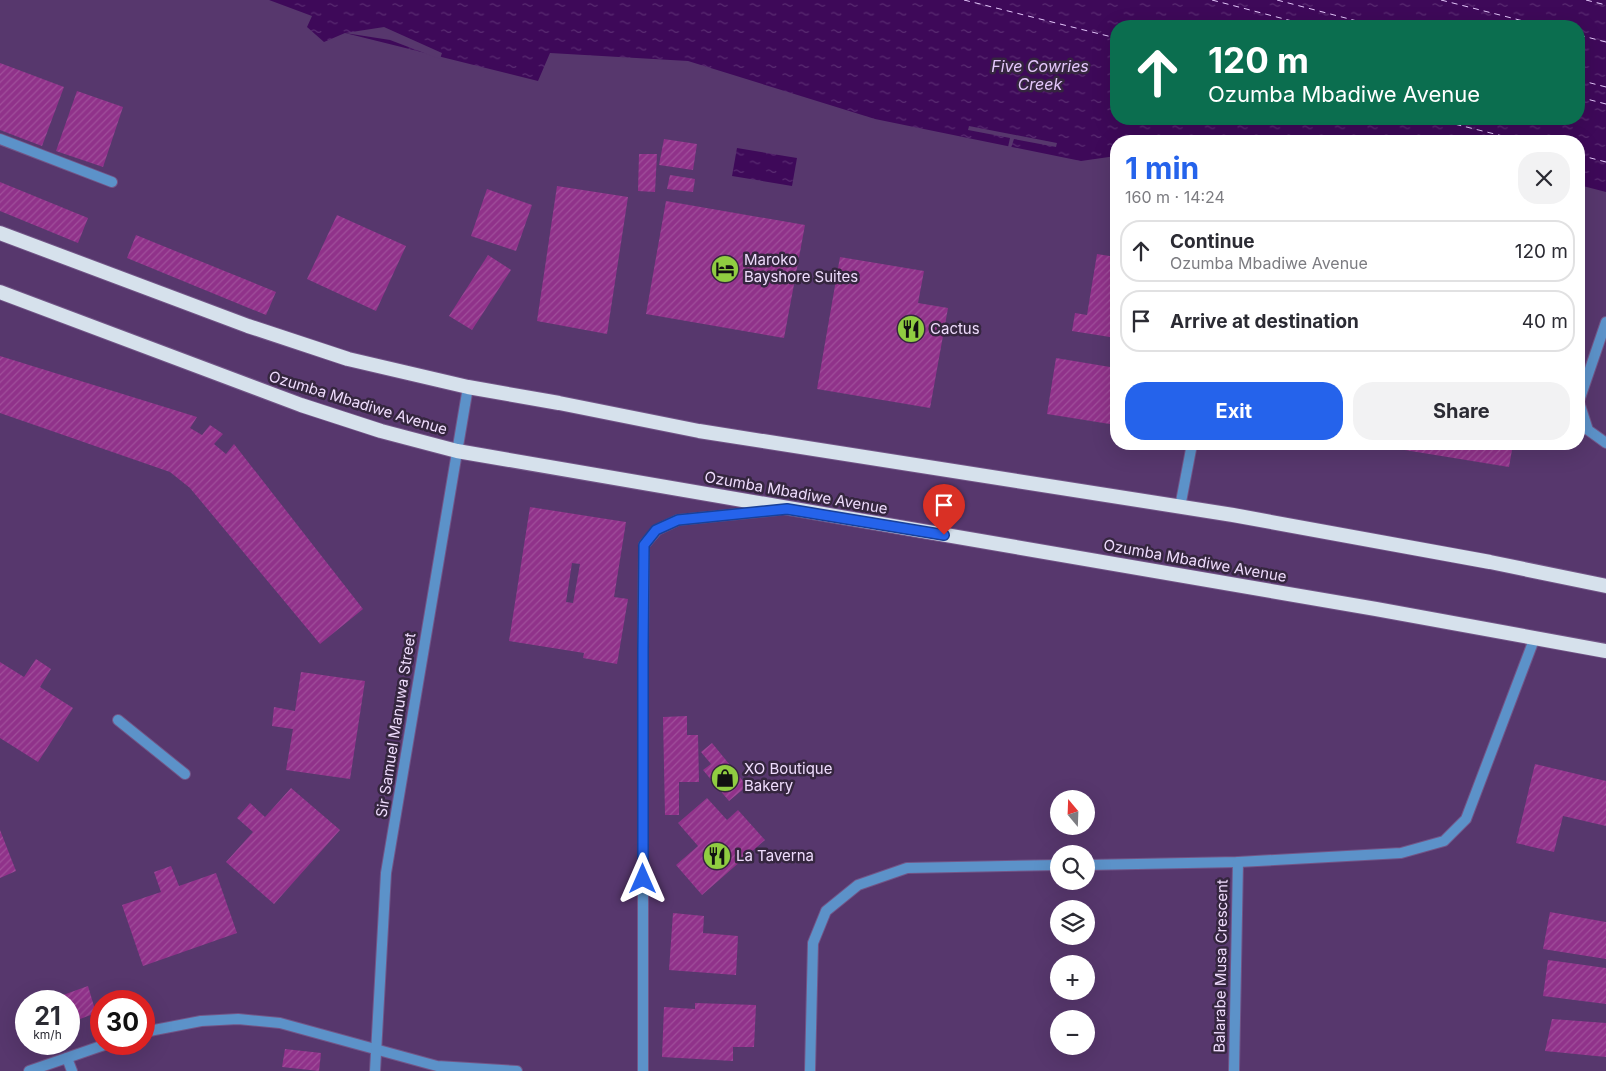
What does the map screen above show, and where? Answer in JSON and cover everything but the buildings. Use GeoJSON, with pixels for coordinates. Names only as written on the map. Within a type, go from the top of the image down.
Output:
{"type":"FeatureCollection","features":[{"type":"Feature","properties":{"kind":"highway"},"geometry":{"type":"LineString","coordinates":[[0,233],[248,326],[348,359],[468,387],[699,431],[1180,507],[1490,562],[1606,586]]}},
{"type":"Feature","properties":{"kind":"highway","name":"Ozumba Mbadiwe Avenue"},"geometry":{"type":"LineString","coordinates":[[0,292],[301,406],[381,431],[457,451],[1606,651]]}},
{"type":"Feature","properties":{"kind":"street"},"geometry":{"type":"LineString","coordinates":[[0,139],[112,182]]}},
{"type":"Feature","properties":{"kind":"street"},"geometry":{"type":"LineString","coordinates":[[1585,383],[1606,322]]}},
{"type":"Feature","properties":{"kind":"street","name":"Sir Samuel Manuwa Street"},"geometry":{"type":"LineString","coordinates":[[375,1071],[386,872],[468,387]]}},
{"type":"Feature","properties":{"kind":"street"},"geometry":{"type":"LineString","coordinates":[[1585,420],[1588,430],[1606,444]]}},
{"type":"Feature","properties":{"kind":"street"},"geometry":{"type":"LineString","coordinates":[[1180,507],[1191,450]]}},
{"type":"Feature","properties":{"kind":"street"},"geometry":{"type":"LineString","coordinates":[[643,1071],[644,545],[656,530],[678,520],[787,509]]}},
{"type":"Feature","properties":{"kind":"street","name":"Balarabe Musa Crescent"},"geometry":{"type":"LineString","coordinates":[[1095,865],[1238,862],[1401,854],[1444,841],[1466,819],[1534,637]]}},
{"type":"Feature","properties":{"kind":"street"},"geometry":{"type":"LineString","coordinates":[[118,720],[185,774]]}},
{"type":"Feature","properties":{"kind":"street","name":"Balarabe Musa Crescent"},"geometry":{"type":"LineString","coordinates":[[1234,1071],[1238,862]]}},
{"type":"Feature","properties":{"kind":"street"},"geometry":{"type":"LineString","coordinates":[[810,1071],[813,943],[826,911],[858,885],[907,868],[1050,865]]}},
{"type":"Feature","properties":{"kind":"street"},"geometry":{"type":"LineString","coordinates":[[155,1030],[201,1020],[238,1019],[280,1023],[438,1066],[517,1071]]}},
{"type":"Feature","properties":{"kind":"street"},"geometry":{"type":"LineString","coordinates":[[30,1071],[90,1050]]}},
{"type":"Feature","properties":{"kind":"street"},"geometry":{"type":"LineString","coordinates":[[67,1058],[72,1071]]}},
{"type":"Feature","properties":{"kind":"water","name":"Five Cowries Creek"},"geometry":{"type":"Polygon","coordinates":[[[269,0],[1606,0],[1606,192],[1585,187],[1585,135],[1110,135],[1110,157],[1081,161],[875,119],[688,61],[550,53],[538,81],[345,33],[324,42],[307,27],[312,16],[269,0]]]}},
{"type":"Feature","properties":{"kind":"water"},"geometry":{"type":"Polygon","coordinates":[[[737,148],[797,158],[792,186],[732,176],[737,148]]]}},
{"type":"Feature","properties":{"kind":"pier"},"geometry":{"type":"Polygon","coordinates":[[[384,27],[442,53],[440,59],[390,40],[345,33],[384,27]]]}},
{"type":"Feature","properties":{"kind":"pier"},"geometry":{"type":"Polygon","coordinates":[[[969,126],[1057,143],[1056,147],[1014,139],[1011,148],[1008,147],[1010,138],[968,130],[969,126]]]}},
{"type":"Feature","properties":{"kind":"ferry route"},"geometry":{"type":"LineString","coordinates":[[964,0],[1110,36]]}},
{"type":"Feature","properties":{"kind":"ferry route"},"geometry":{"type":"LineString","coordinates":[[1212,0],[1288,20]]}},
{"type":"Feature","properties":{"kind":"ferry route"},"geometry":{"type":"LineString","coordinates":[[1277,0],[1353,20]]}},
{"type":"Feature","properties":{"kind":"ferry route"},"geometry":{"type":"LineString","coordinates":[[1441,0],[1519,20]]}},
{"type":"Feature","properties":{"kind":"ferry route"},"geometry":{"type":"LineString","coordinates":[[1586,0],[1606,5]]}},
{"type":"Feature","properties":{"kind":"ferry route"},"geometry":{"type":"LineString","coordinates":[[1585,37],[1606,42]]}},
{"type":"Feature","properties":{"kind":"ferry route"},"geometry":{"type":"LineString","coordinates":[[1585,82],[1606,87]]}},
{"type":"Feature","properties":{"kind":"ferry route"},"geometry":{"type":"LineString","coordinates":[[1585,99],[1606,104]]}},
{"type":"Feature","properties":{"kind":"ferry route"},"geometry":{"type":"LineString","coordinates":[[1458,125],[1499,135]]}},
{"type":"Feature","properties":{"kind":"ferry route"},"geometry":{"type":"LineString","coordinates":[[1585,157],[1606,162]]}},
{"type":"Feature","properties":{"kind":"place","name":"Maroko Bayshore Suites"},"geometry":{"type":"Point","coordinates":[725,269]}},
{"type":"Feature","properties":{"kind":"place","name":"Cactus"},"geometry":{"type":"Point","coordinates":[911,329]}},
{"type":"Feature","properties":{"kind":"place","name":"XO Boutique Bakery"},"geometry":{"type":"Point","coordinates":[725,778]}},
{"type":"Feature","properties":{"kind":"place","name":"La Taverna"},"geometry":{"type":"Point","coordinates":[717,856]}},
{"type":"Feature","properties":{"kind":"route"},"geometry":{"type":"LineString","coordinates":[[643,879],[644,545],[656,530],[678,520],[787,509],[944,535]]}}]}
